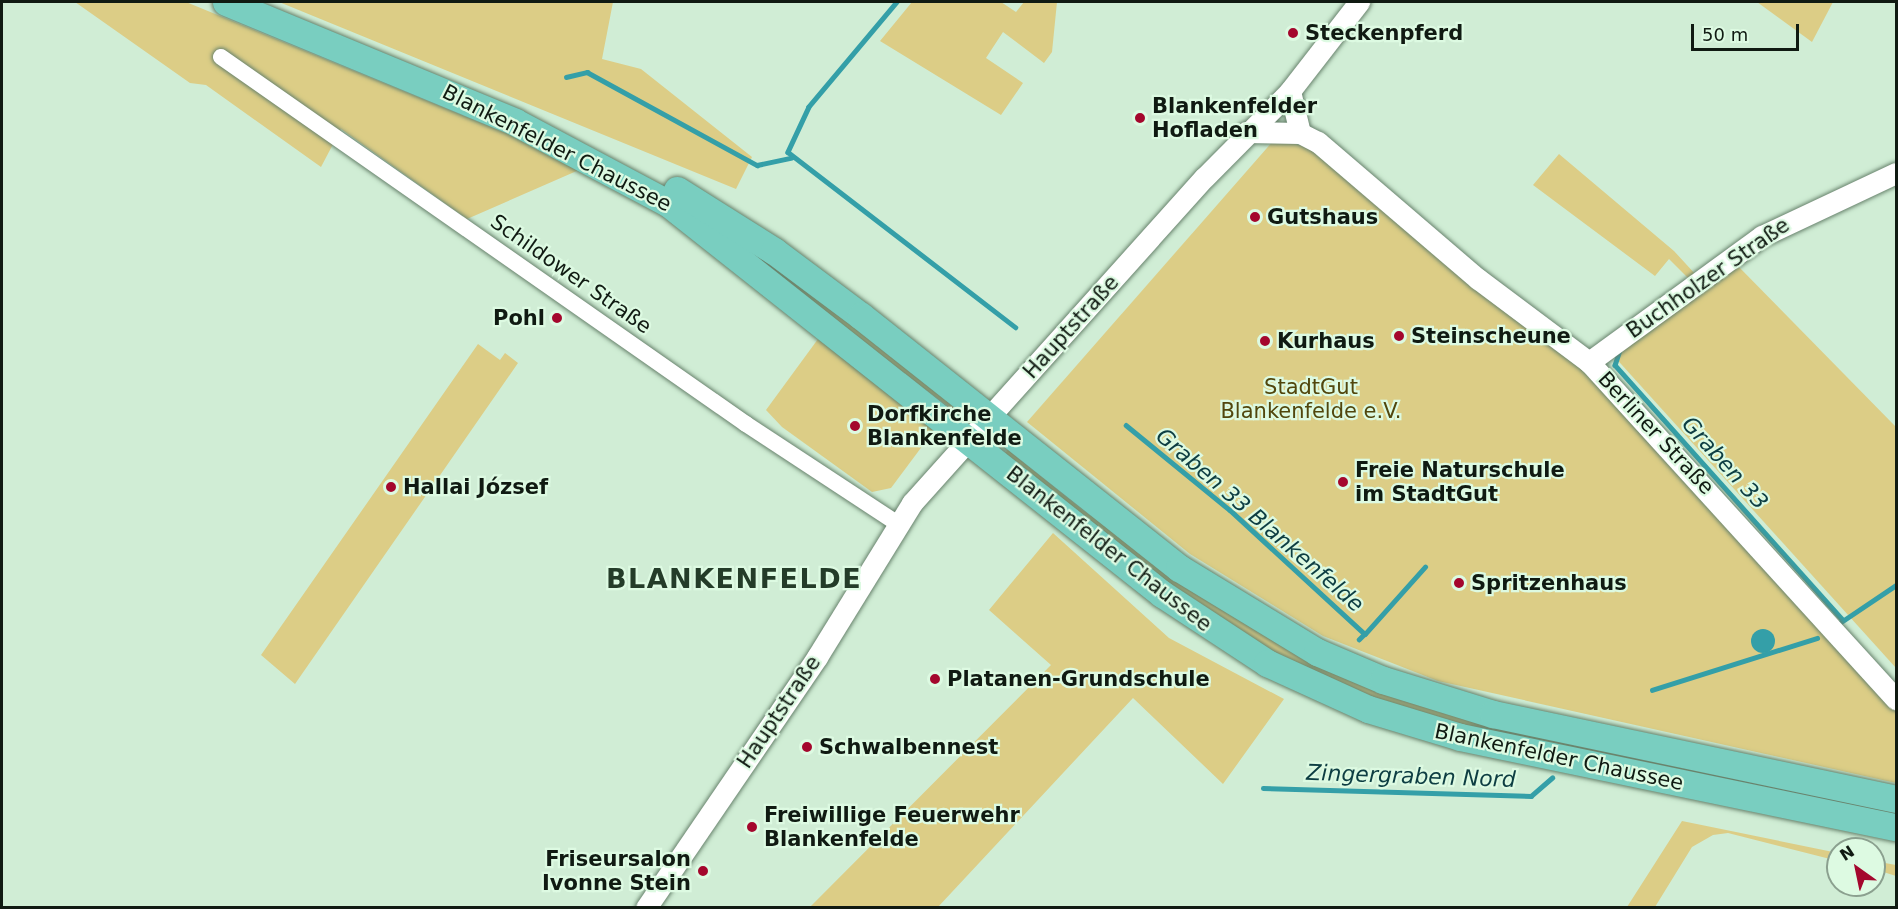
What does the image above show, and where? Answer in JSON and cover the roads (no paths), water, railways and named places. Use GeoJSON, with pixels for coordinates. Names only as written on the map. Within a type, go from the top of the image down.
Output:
{"type":"FeatureCollection","features":[{"type":"Feature","properties":{"kind":"main road","name":"Blankenfelder Chaussee"},"geometry":{"type":"LineString","coordinates":[[226,2],[410,75],[541,121],[715,212],[774,250],[988,417],[1105,514],[1228,601],[1317,652],[1383,680],[1529,723],[1896,799]]}},
{"type":"Feature","properties":{"kind":"main road","name":"Blankenfelder Chaussee"},"geometry":{"type":"LineString","coordinates":[[410,75],[669,204],[1210,629],[1334,696],[1490,744],[1896,827]]}},
{"type":"Feature","properties":{"kind":"street","name":"Hauptstraße"},"geometry":{"type":"LineString","coordinates":[[646,908],[816,657],[898,524],[988,417],[1246,132],[1290,91],[1359,2]]}},
{"type":"Feature","properties":{"kind":"street","name":"Schildower Straße"},"geometry":{"type":"LineString","coordinates":[[221,57],[746,424],[898,524]]}},
{"type":"Feature","properties":{"kind":"street"},"geometry":{"type":"LineString","coordinates":[[1290,91],[1300,133]]}},
{"type":"Feature","properties":{"kind":"street","name":"Berliner Straße"},"geometry":{"type":"LineString","coordinates":[[1246,132],[1300,133],[1336,154],[1478,279],[1589,362],[1896,699]]}},
{"type":"Feature","properties":{"kind":"street","name":"Buchholzer Straße"},"geometry":{"type":"LineString","coordinates":[[1589,362],[1762,236],[1896,173]]}},
{"type":"Feature","properties":{"kind":"water"},"geometry":{"type":"Polygon","coordinates":[[[1763,629],[1771,633],[1775,641],[1771,649],[1763,653],[1755,649],[1751,641],[1755,633],[1763,629]]]}},
{"type":"Feature","properties":{"kind":"waterway","name":"Graben 33 Blankenfelde"},"geometry":{"type":"LineString","coordinates":[[897,2],[809,107],[788,152],[1015,327]]}},
{"type":"Feature","properties":{"kind":"waterway"},"geometry":{"type":"LineString","coordinates":[[566,77],[587,72],[757,165],[791,158]]}},
{"type":"Feature","properties":{"kind":"waterway","name":"Graben 33"},"geometry":{"type":"LineString","coordinates":[[1620,350],[1615,365],[1843,620]]}},
{"type":"Feature","properties":{"kind":"waterway","name":"Graben 33 Blankenfelde"},"geometry":{"type":"LineString","coordinates":[[1126,425],[1230,510],[1365,634],[1359,640]]}},
{"type":"Feature","properties":{"kind":"waterway"},"geometry":{"type":"LineString","coordinates":[[1365,634],[1425,567]]}},
{"type":"Feature","properties":{"kind":"waterway","name":"Zingergraben Nord"},"geometry":{"type":"LineString","coordinates":[[1841,622],[1896,585]]}},
{"type":"Feature","properties":{"kind":"waterway","name":"Zingergraben Nord"},"geometry":{"type":"LineString","coordinates":[[1652,690],[1817,638]]}},
{"type":"Feature","properties":{"kind":"waterway","name":"Zingergraben Nord"},"geometry":{"type":"LineString","coordinates":[[1263,788],[1531,796],[1552,778]]}},
{"type":"Feature","properties":{"kind":"place","name":"Steckenpferd"},"geometry":{"type":"Point","coordinates":[1293,33]}},
{"type":"Feature","properties":{"kind":"place","name":"Blankenfelder Hofladen"},"geometry":{"type":"Point","coordinates":[1140,118]}},
{"type":"Feature","properties":{"kind":"place","name":"Gutshaus"},"geometry":{"type":"Point","coordinates":[1255,217]}},
{"type":"Feature","properties":{"kind":"place","name":"Pohl"},"geometry":{"type":"Point","coordinates":[557,318]}},
{"type":"Feature","properties":{"kind":"place","name":"Steinscheune"},"geometry":{"type":"Point","coordinates":[1399,336]}},
{"type":"Feature","properties":{"kind":"place","name":"Kurhaus"},"geometry":{"type":"Point","coordinates":[1265,341]}},
{"type":"Feature","properties":{"kind":"place","name":"Dorfkirche Blankenfelde"},"geometry":{"type":"Point","coordinates":[855,426]}},
{"type":"Feature","properties":{"kind":"place","name":"Freie Naturschule im StadtGut"},"geometry":{"type":"Point","coordinates":[1343,482]}},
{"type":"Feature","properties":{"kind":"place","name":"Hallai József"},"geometry":{"type":"Point","coordinates":[391,487]}},
{"type":"Feature","properties":{"kind":"place","name":"Spritzenhaus"},"geometry":{"type":"Point","coordinates":[1459,583]}},
{"type":"Feature","properties":{"kind":"place","name":"Platanen-Grundschule"},"geometry":{"type":"Point","coordinates":[935,679]}},
{"type":"Feature","properties":{"kind":"place","name":"Schwalbennest"},"geometry":{"type":"Point","coordinates":[807,747]}},
{"type":"Feature","properties":{"kind":"place","name":"Freiwillige Feuerwehr Blankenfelde"},"geometry":{"type":"Point","coordinates":[752,827]}},
{"type":"Feature","properties":{"kind":"place","name":"Friseursalon Ivonne Stein"},"geometry":{"type":"Point","coordinates":[703,871]}},
{"type":"Feature","properties":{"kind":"district","name":"BLANKENFELDE"},"geometry":{"type":"Point","coordinates":[734,579]}},
{"type":"Feature","properties":{"kind":"park label","name":"StadtGut Blankenfelde e.V."},"geometry":{"type":"Point","coordinates":[1311,399]}}]}
